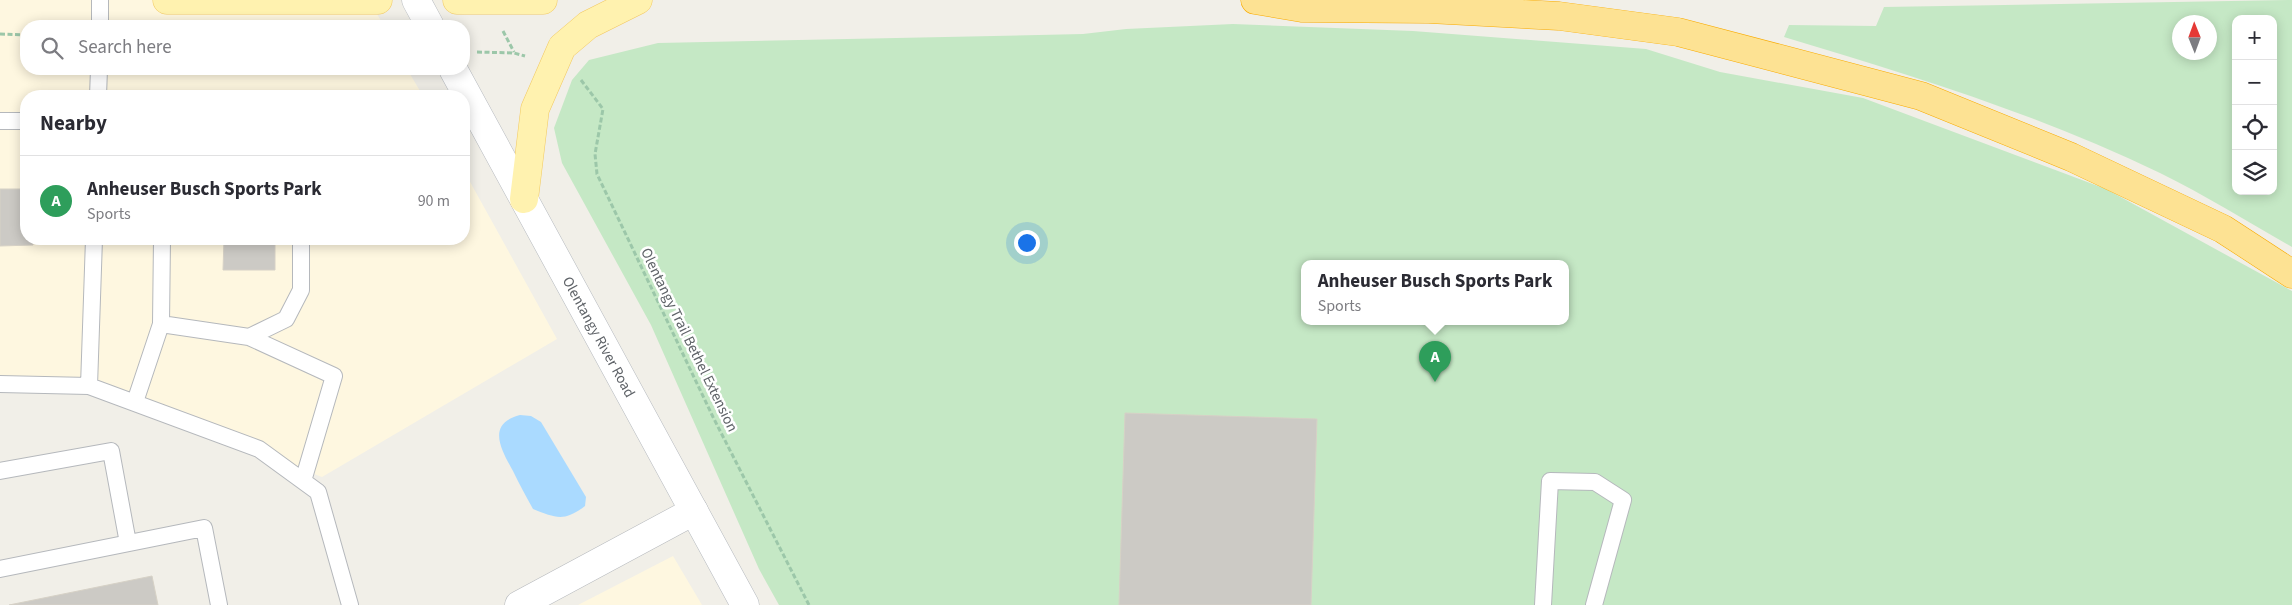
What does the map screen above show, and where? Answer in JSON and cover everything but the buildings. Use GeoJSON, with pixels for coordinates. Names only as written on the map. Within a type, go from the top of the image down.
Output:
{"type":"FeatureCollection","features":[{"type":"Feature","properties":{"kind":"highway"},"geometry":{"type":"LineString","coordinates":[[1256,0],[1302,8],[1429,9],[1559,16],[1678,32],[1921,96],[2071,157],[2223,229],[2292,274]]}},
{"type":"Feature","properties":{"kind":"main road"},"geometry":{"type":"LineString","coordinates":[[167,0],[378,0]]}},
{"type":"Feature","properties":{"kind":"main road"},"geometry":{"type":"LineString","coordinates":[[416,0],[427,20]]}},
{"type":"Feature","properties":{"kind":"main road"},"geometry":{"type":"LineString","coordinates":[[457,0],[543,0]]}},
{"type":"Feature","properties":{"kind":"main road"},"geometry":{"type":"LineString","coordinates":[[524,199],[535,109],[562,46],[588,25],[638,0]]}},
{"type":"Feature","properties":{"kind":"main road","name":"Olentangy River Road"},"geometry":{"type":"LineString","coordinates":[[470,75],[524,199],[745,605]]}},
{"type":"Feature","properties":{"kind":"main road"},"geometry":{"type":"LineString","coordinates":[[519,605],[694,511]]}},
{"type":"Feature","properties":{"kind":"lane"},"geometry":{"type":"LineString","coordinates":[[100,0],[100,20]]}},
{"type":"Feature","properties":{"kind":"lane"},"geometry":{"type":"LineString","coordinates":[[98,90],[99,75]]}},
{"type":"Feature","properties":{"kind":"lane"},"geometry":{"type":"LineString","coordinates":[[0,121],[20,121]]}},
{"type":"Feature","properties":{"kind":"lane"},"geometry":{"type":"LineString","coordinates":[[89,386],[94,245]]}},
{"type":"Feature","properties":{"kind":"lane"},"geometry":{"type":"LineString","coordinates":[[135,402],[161,324],[162,245]]}},
{"type":"Feature","properties":{"kind":"lane"},"geometry":{"type":"LineString","coordinates":[[249,337],[286,320],[301,290],[301,245]]}},
{"type":"Feature","properties":{"kind":"lane"},"geometry":{"type":"LineString","coordinates":[[161,324],[249,337],[334,376],[303,481]]}},
{"type":"Feature","properties":{"kind":"lane"},"geometry":{"type":"LineString","coordinates":[[0,384],[89,386],[259,449],[318,492],[350,605]]}},
{"type":"Feature","properties":{"kind":"lane"},"geometry":{"type":"LineString","coordinates":[[0,471],[110,451],[128,543]]}},
{"type":"Feature","properties":{"kind":"lane"},"geometry":{"type":"LineString","coordinates":[[1543,605],[1550,481],[1596,482],[1623,500],[1594,605]]}},
{"type":"Feature","properties":{"kind":"lane"},"geometry":{"type":"LineString","coordinates":[[0,569],[204,528],[220,605]]}},
{"type":"Feature","properties":{"kind":"path"},"geometry":{"type":"LineString","coordinates":[[0,34],[20,35]]}},
{"type":"Feature","properties":{"kind":"path"},"geometry":{"type":"LineString","coordinates":[[470,59],[514,53]]}},
{"type":"Feature","properties":{"kind":"path","name":"Olentangy Trail Bethel Extension"},"geometry":{"type":"LineString","coordinates":[[583,81],[603,109],[595,154],[597,174],[713,417],[809,605]]}},
{"type":"Feature","properties":{"kind":"shaded area"},"geometry":{"type":"Polygon","coordinates":[[[0,0],[369,0],[381,20],[20,20],[20,75],[411,75],[419,90],[20,90],[20,245],[470,245],[470,182],[557,339],[322,477],[88,389],[0,386],[0,0]]]}},
{"type":"Feature","properties":{"kind":"shaded area"},"geometry":{"type":"Polygon","coordinates":[[[673,556],[702,605],[578,605],[673,556]]]}},
{"type":"Feature","properties":{"kind":"green space"},"geometry":{"type":"Polygon","coordinates":[[[2292,0],[2292,247],[2177,181],[2115,152],[2022,114],[1927,81],[1784,37],[1789,25],[1876,26],[1884,7],[2292,0]]]}},
{"type":"Feature","properties":{"kind":"green space"},"geometry":{"type":"Polygon","coordinates":[[[1233,24],[1413,31],[1646,49],[1720,72],[1863,98],[2106,189],[2292,291],[2292,605],[779,605],[759,569],[651,325],[562,163],[554,128],[572,80],[589,60],[658,43],[1083,34],[1126,29],[1233,24]]]}},
{"type":"Feature","properties":{"kind":"water"},"geometry":{"type":"Polygon","coordinates":[[[520,415],[531,416],[541,422],[586,497],[585,506],[578,511],[560,517],[533,509],[504,454],[499,438],[503,424],[509,419],[520,415]]]}},
{"type":"Feature","properties":{"kind":"place","name":"Anheuser Busch Sports Park"},"geometry":{"type":"Point","coordinates":[1435,382]}}]}
